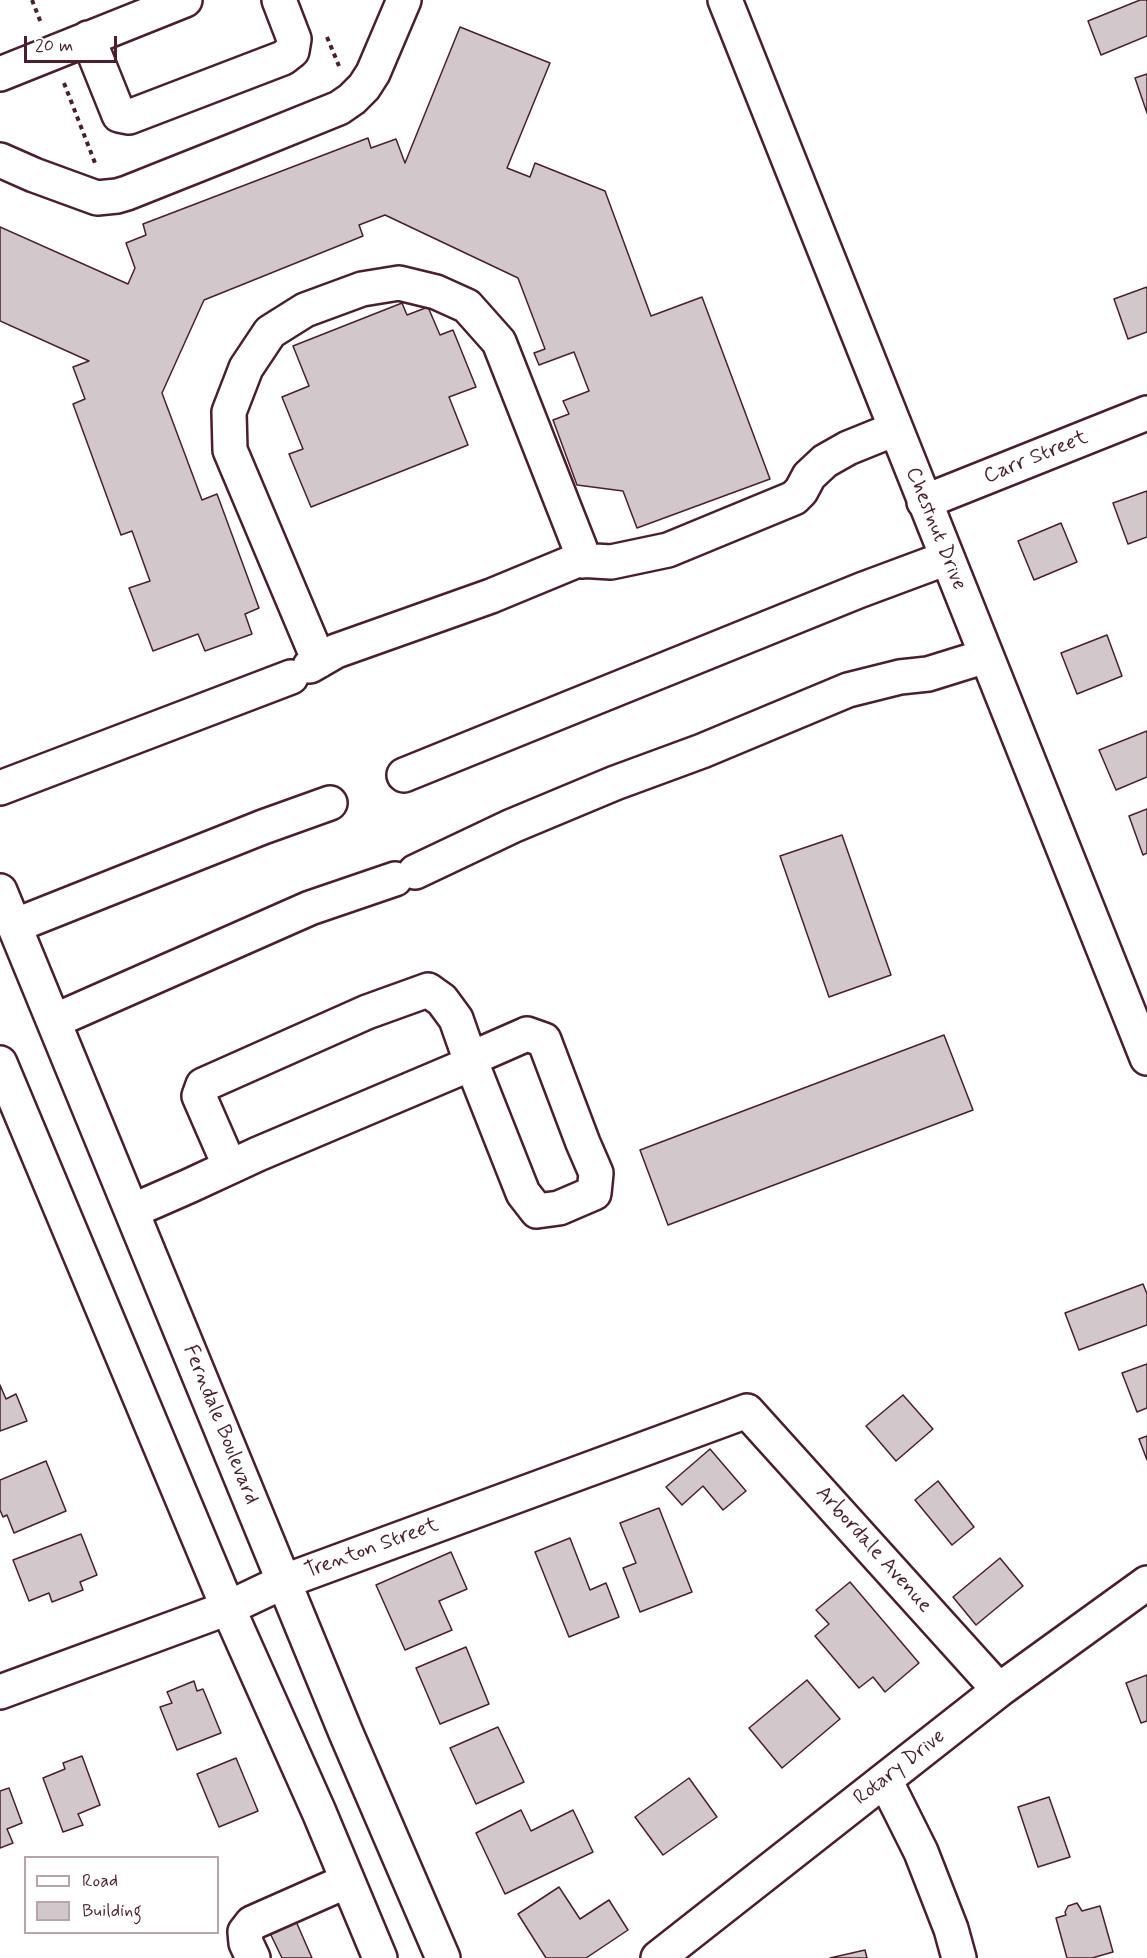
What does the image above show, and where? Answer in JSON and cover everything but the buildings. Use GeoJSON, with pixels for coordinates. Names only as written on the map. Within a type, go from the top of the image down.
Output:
{"type":"FeatureCollection","features":[{"type":"Feature","properties":{"kind":"street"},"geometry":{"type":"LineString","coordinates":[[0,74],[185,0]]}},
{"type":"Feature","properties":{"kind":"street"},"geometry":{"type":"LineString","coordinates":[[88,38],[119,115],[129,117],[283,58],[292,51],[294,39],[279,0]]}},
{"type":"Feature","properties":{"kind":"street"},"geometry":{"type":"LineString","coordinates":[[0,160],[98,198],[127,193],[225,155],[339,108],[352,99],[373,73],[405,0]]}},
{"type":"Feature","properties":{"kind":"street","name":"Chestnut Drive"},"geometry":{"type":"LineString","coordinates":[[725,0],[1147,1058]]}},
{"type":"Feature","properties":{"kind":"street"},"geometry":{"type":"LineString","coordinates":[[306,668],[230,450],[229,412],[246,368],[270,332],[305,310],[362,289],[399,283],[436,292],[467,306],[499,342],[580,548],[582,561]]}},
{"type":"Feature","properties":{"kind":"street","name":"Carr Street"},"geometry":{"type":"LineString","coordinates":[[924,502],[1147,413]]}},
{"type":"Feature","properties":{"kind":"street"},"geometry":{"type":"LineString","coordinates":[[0,788],[306,668],[336,651],[491,596],[578,560],[611,562],[668,550],[794,498],[809,476],[825,461],[848,448],[895,429]]}},
{"type":"Feature","properties":{"kind":"street"},"geometry":{"type":"LineString","coordinates":[[404,775],[861,590],[947,558]]}},
{"type":"Feature","properties":{"kind":"street"},"geometry":{"type":"LineString","coordinates":[[54,1021],[310,908],[405,875],[512,826],[615,783],[702,752],[848,690],[900,677],[928,674],[986,656]]}},
{"type":"Feature","properties":{"kind":"street"},"geometry":{"type":"LineString","coordinates":[[15,926],[262,827],[330,803]]}},
{"type":"Feature","properties":{"kind":"street","name":"Ferndale Boulevard"},"geometry":{"type":"LineString","coordinates":[[0,891],[346,1733],[443,1958]]}},
{"type":"Feature","properties":{"kind":"street"},"geometry":{"type":"LineString","coordinates":[[132,1211],[461,1068],[470,1059],[527,1034],[544,1040],[596,1173],[594,1192],[559,1208],[537,1211],[523,1193],[470,1059],[456,1019],[442,1000],[428,990],[366,1012],[203,1085],[199,1096],[230,1167]]}},
{"type":"Feature","properties":{"kind":"street"},"geometry":{"type":"LineString","coordinates":[[0,1063],[228,1608],[319,1812],[380,1958]]}},
{"type":"Feature","properties":{"kind":"street","name":"Trenton Street"},"geometry":{"type":"LineString","coordinates":[[0,1692],[228,1608],[285,1581],[747,1411]]}},
{"type":"Feature","properties":{"kind":"street","name":"Arbordale Avenue"},"geometry":{"type":"LineString","coordinates":[[747,1411],[999,1690]]}},
{"type":"Feature","properties":{"kind":"street","name":"Rotary Drive"},"geometry":{"type":"LineString","coordinates":[[658,1958],[999,1690],[1147,1583]]}},
{"type":"Feature","properties":{"kind":"street"},"geometry":{"type":"LineString","coordinates":[[885,1780],[921,1852],[951,1929],[959,1958]]}},
{"type":"Feature","properties":{"kind":"street"},"geometry":{"type":"LineString","coordinates":[[253,1958],[246,1943],[245,1932],[252,1923],[347,1881]]}},
{"type":"Feature","properties":{"kind":"path"},"geometry":{"type":"LineString","coordinates":[[32,0],[108,197]]}},
{"type":"Feature","properties":{"kind":"path"},"geometry":{"type":"LineString","coordinates":[[326,33],[352,99]]}}]}
